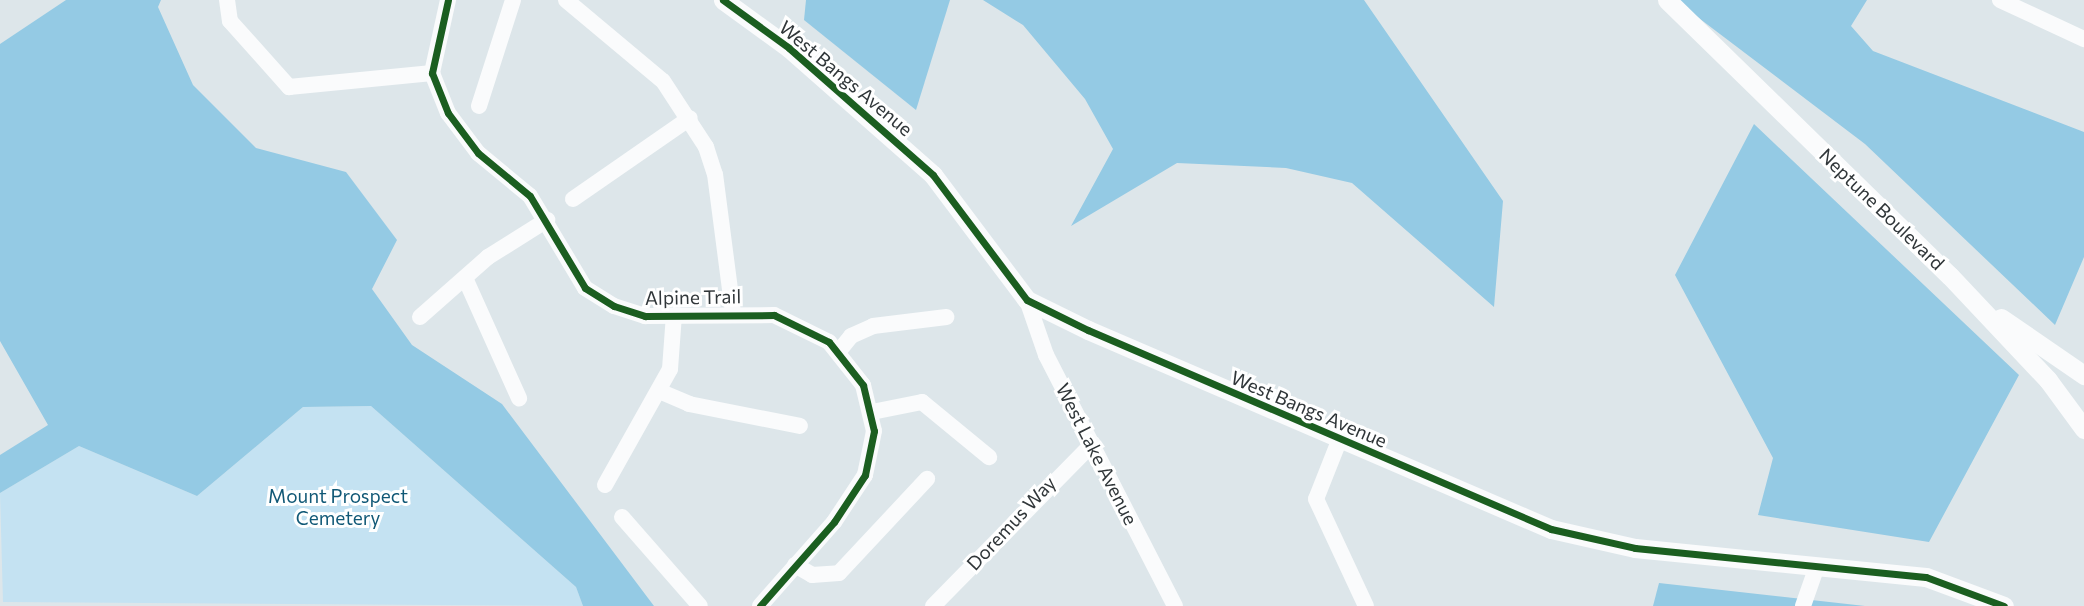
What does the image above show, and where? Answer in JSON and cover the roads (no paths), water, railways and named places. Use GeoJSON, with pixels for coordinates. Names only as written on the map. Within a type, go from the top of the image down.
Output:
{"type":"FeatureCollection","features":[{"type":"Feature","properties":{"kind":"street"},"geometry":{"type":"LineString","coordinates":[[227,0],[230,21],[289,87],[432,73],[448,0]]}},
{"type":"Feature","properties":{"kind":"street"},"geometry":{"type":"LineString","coordinates":[[479,106],[513,0]]}},
{"type":"Feature","properties":{"kind":"street"},"geometry":{"type":"LineString","coordinates":[[566,0],[640,59],[690,118],[715,174],[733,312]]}},
{"type":"Feature","properties":{"kind":"street","name":"West Bangs Avenue"},"geometry":{"type":"LineString","coordinates":[[723,0],[800,56],[933,175],[1027,300],[1339,441],[1524,519],[1594,541],[1926,577],[2004,606]]}},
{"type":"Feature","properties":{"kind":"street","name":"Neptune Boulevard"},"geometry":{"type":"LineString","coordinates":[[1667,0],[1969,295],[2048,380],[2084,429]]}},
{"type":"Feature","properties":{"kind":"street"},"geometry":{"type":"LineString","coordinates":[[2000,0],[2084,39]]}},
{"type":"Feature","properties":{"kind":"street","name":"Alpine Trail"},"geometry":{"type":"LineString","coordinates":[[432,73],[462,136],[524,189],[547,220],[573,273],[599,299],[645,316],[733,312],[774,315],[817,334],[839,351],[856,372],[872,411],[870,462],[860,486],[760,606]]}},
{"type":"Feature","properties":{"kind":"street"},"geometry":{"type":"LineString","coordinates":[[573,199],[690,118]]}},
{"type":"Feature","properties":{"kind":"street"},"geometry":{"type":"LineString","coordinates":[[420,317],[505,244],[547,220]]}},
{"type":"Feature","properties":{"kind":"street"},"geometry":{"type":"LineString","coordinates":[[465,278],[519,398]]}},
{"type":"Feature","properties":{"kind":"street"},"geometry":{"type":"LineString","coordinates":[[1969,295],[2084,375]]}},
{"type":"Feature","properties":{"kind":"street","name":"West Lake Avenue"},"geometry":{"type":"LineString","coordinates":[[1027,300],[1045,355],[1093,443],[1175,606]]}},
{"type":"Feature","properties":{"kind":"street","name":"Alpine Trail"},"geometry":{"type":"LineString","coordinates":[[605,485],[659,391],[674,355],[674,315]]}},
{"type":"Feature","properties":{"kind":"street"},"geometry":{"type":"LineString","coordinates":[[839,351],[850,336],[873,326],[946,317]]}},
{"type":"Feature","properties":{"kind":"street"},"geometry":{"type":"LineString","coordinates":[[659,391],[689,404],[800,426]]}},
{"type":"Feature","properties":{"kind":"street"},"geometry":{"type":"LineString","coordinates":[[872,411],[922,402],[989,457]]}},
{"type":"Feature","properties":{"kind":"street"},"geometry":{"type":"LineString","coordinates":[[1339,441],[1316,499],[1366,606]]}},
{"type":"Feature","properties":{"kind":"street","name":"Doremus Way"},"geometry":{"type":"LineString","coordinates":[[933,606],[1093,443]]}},
{"type":"Feature","properties":{"kind":"street"},"geometry":{"type":"LineString","coordinates":[[795,565],[812,575],[839,573],[927,480]]}},
{"type":"Feature","properties":{"kind":"street"},"geometry":{"type":"LineString","coordinates":[[622,517],[700,606]]}},
{"type":"Feature","properties":{"kind":"street"},"geometry":{"type":"LineString","coordinates":[[1803,606],[1817,566]]}},
{"type":"Feature","properties":{"kind":"park label","name":"Mount Prospect Cemetery"},"geometry":{"type":"Point","coordinates":[338,507]}}]}
